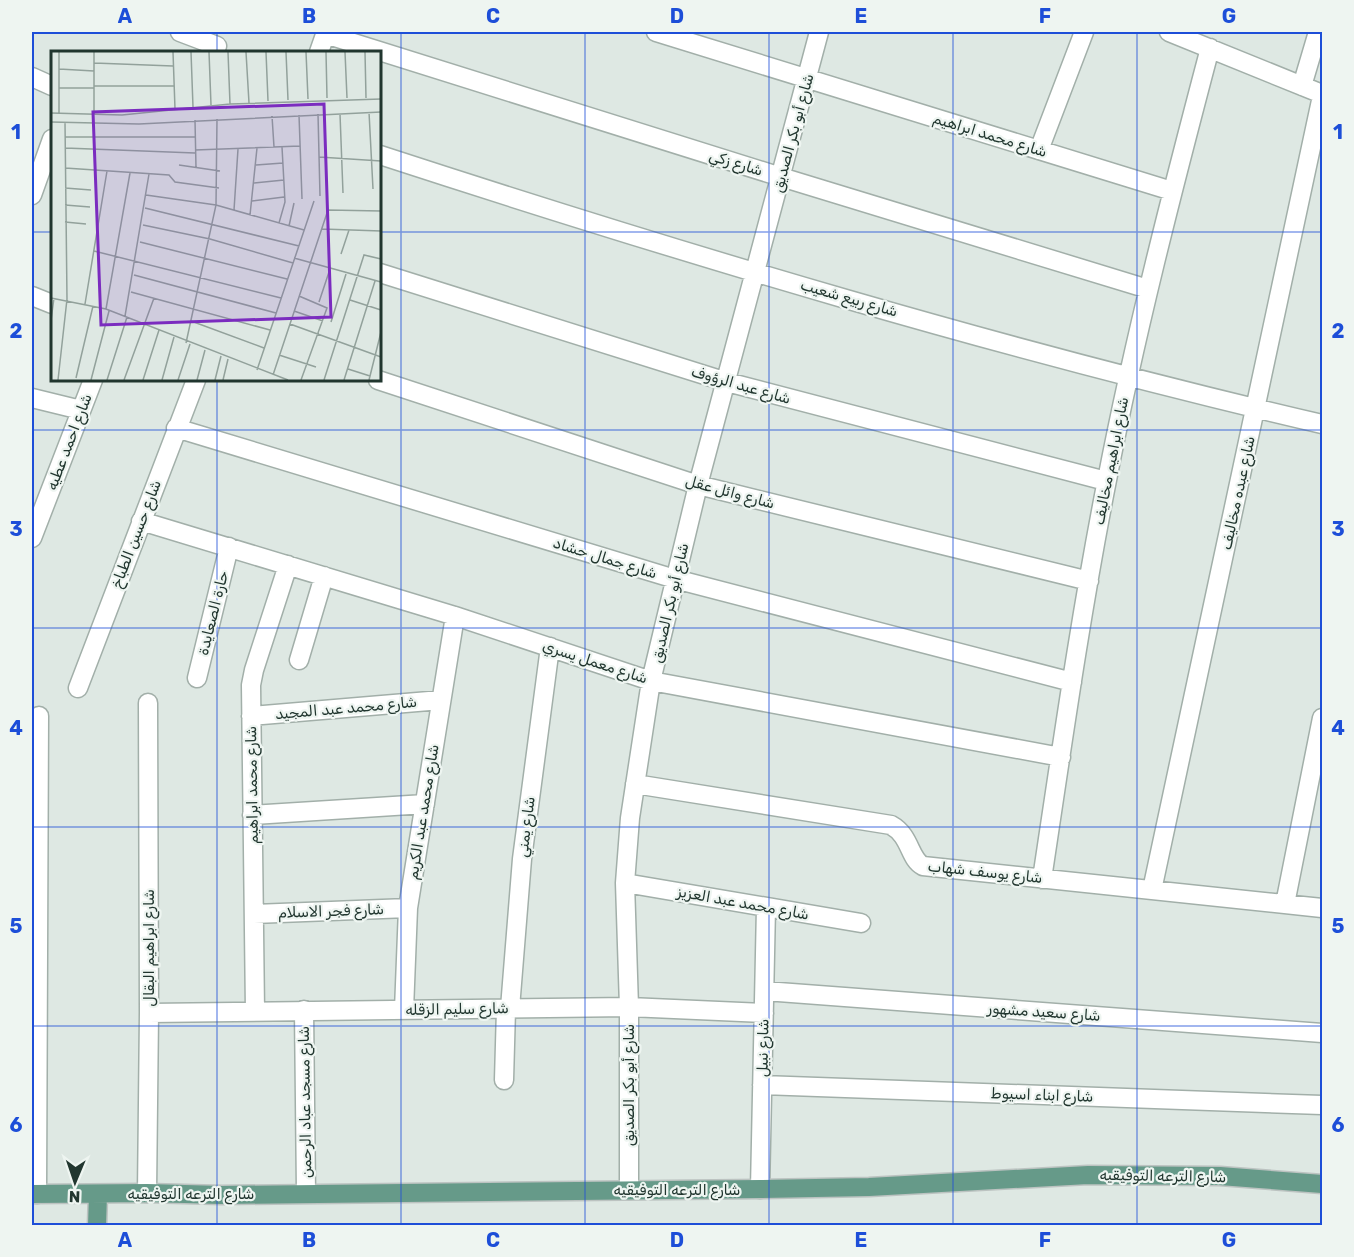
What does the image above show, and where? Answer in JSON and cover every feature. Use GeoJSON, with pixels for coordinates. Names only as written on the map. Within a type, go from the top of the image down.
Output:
{"type":"FeatureCollection","features":[{"type":"Feature","properties":{"kind":"main road","name":"شارع الترعه التوفيقيه"},"geometry":{"type":"LineString","coordinates":[[34,1194],[222,1195],[760,1189],[869,1187],[1088,1175],[1220,1176],[1323,1184]]}},
{"type":"Feature","properties":{"kind":"main road"},"geometry":{"type":"LineString","coordinates":[[97,1226],[98,1194]]}},
{"type":"Feature","properties":{"kind":"street"},"geometry":{"type":"LineString","coordinates":[[180,32],[218,43]]}},
{"type":"Feature","properties":{"kind":"street","name":"شارع محمد ابراهيم"},"geometry":{"type":"LineString","coordinates":[[656,32],[1172,191]]}},
{"type":"Feature","properties":{"kind":"street","name":"شارع أبو بكر الصديق"},"geometry":{"type":"LineString","coordinates":[[629,1190],[629,1007],[625,883],[630,818],[651,681],[698,485],[757,272],[819,32]]}},
{"type":"Feature","properties":{"kind":"street"},"geometry":{"type":"LineString","coordinates":[[1040,150],[1084,32]]}},
{"type":"Feature","properties":{"kind":"street"},"geometry":{"type":"LineString","coordinates":[[1169,32],[1205,42],[1323,95]]}},
{"type":"Feature","properties":{"kind":"street"},"geometry":{"type":"LineString","coordinates":[[1302,86],[1318,32]]}},
{"type":"Feature","properties":{"kind":"street"},"geometry":{"type":"LineString","coordinates":[[318,51],[326,33]]}},
{"type":"Feature","properties":{"kind":"street","name":"شارع زكي"},"geometry":{"type":"LineString","coordinates":[[326,33],[781,177],[1148,289]]}},
{"type":"Feature","properties":{"kind":"street","name":"شارع ابراهيم مخاليف"},"geometry":{"type":"LineString","coordinates":[[1042,879],[1106,481],[1205,42]]}},
{"type":"Feature","properties":{"kind":"street"},"geometry":{"type":"LineString","coordinates":[[32,77],[51,86]]}},
{"type":"Feature","properties":{"kind":"street","name":"شارع عبده مخاليف"},"geometry":{"type":"LineString","coordinates":[[1152,890],[1323,95]]}},
{"type":"Feature","properties":{"kind":"street"},"geometry":{"type":"LineString","coordinates":[[32,195],[51,142]]}},
{"type":"Feature","properties":{"kind":"street","name":"شارع ربيع شعيب"},"geometry":{"type":"LineString","coordinates":[[381,155],[548,210],[1128,378],[1323,424]]}},
{"type":"Feature","properties":{"kind":"street","name":"شارع عبد الرؤوف"},"geometry":{"type":"LineString","coordinates":[[381,273],[727,382],[1106,481]]}},
{"type":"Feature","properties":{"kind":"street"},"geometry":{"type":"LineString","coordinates":[[32,296],[51,304]]}},
{"type":"Feature","properties":{"kind":"street","name":"شارع احمد عطيه"},"geometry":{"type":"LineString","coordinates":[[32,538],[35,518],[93,381]]}},
{"type":"Feature","properties":{"kind":"street","name":"شارع حسين الطباخ"},"geometry":{"type":"LineString","coordinates":[[78,688],[196,381]]}},
{"type":"Feature","properties":{"kind":"street","name":"شارع وائل عقل"},"geometry":{"type":"LineString","coordinates":[[381,381],[698,485],[1089,580]]}},
{"type":"Feature","properties":{"kind":"street"},"geometry":{"type":"LineString","coordinates":[[32,398],[81,410]]}},
{"type":"Feature","properties":{"kind":"street","name":"شارع جمال حشاد"},"geometry":{"type":"LineString","coordinates":[[176,428],[675,579],[1072,682]]}},
{"type":"Feature","properties":{"kind":"street","name":"شارع معمل يسري"},"geometry":{"type":"LineString","coordinates":[[141,521],[455,616],[651,681],[1060,757]]}},
{"type":"Feature","properties":{"kind":"street","name":"حارة الصعايدة"},"geometry":{"type":"LineString","coordinates":[[197,678],[229,548]]}},
{"type":"Feature","properties":{"kind":"street","name":"شارع محمد ابراهيم"},"geometry":{"type":"LineString","coordinates":[[255,1011],[251,685],[288,566]]}},
{"type":"Feature","properties":{"kind":"street"},"geometry":{"type":"LineString","coordinates":[[299,660],[324,576]]}},
{"type":"Feature","properties":{"kind":"street","name":"شارع محمد عبد الكريم"},"geometry":{"type":"LineString","coordinates":[[404,1010],[408,908],[455,616]]}},
{"type":"Feature","properties":{"kind":"street","name":"شارع يمني"},"geometry":{"type":"LineString","coordinates":[[504,1080],[522,859],[550,647]]}},
{"type":"Feature","properties":{"kind":"street","name":"شارع محمد عبد المجيد"},"geometry":{"type":"LineString","coordinates":[[251,716],[441,700]]}},
{"type":"Feature","properties":{"kind":"street","name":"شارع ابراهيم البقال"},"geometry":{"type":"LineString","coordinates":[[147,1193],[148,703]]}},
{"type":"Feature","properties":{"kind":"street"},"geometry":{"type":"LineString","coordinates":[[34,1194],[39,716]]}},
{"type":"Feature","properties":{"kind":"street"},"geometry":{"type":"LineString","coordinates":[[1284,904],[1323,718]]}},
{"type":"Feature","properties":{"kind":"street","name":"شارع يوسف شهاب"},"geometry":{"type":"LineString","coordinates":[[635,784],[891,825],[900,830],[918,864],[923,866],[1323,908]]}},
{"type":"Feature","properties":{"kind":"street"},"geometry":{"type":"LineString","coordinates":[[252,815],[424,804]]}},
{"type":"Feature","properties":{"kind":"street","name":"شارع محمد عبد العزيز"},"geometry":{"type":"LineString","coordinates":[[625,883],[861,923]]}},
{"type":"Feature","properties":{"kind":"street","name":"شارع نبيل"},"geometry":{"type":"LineString","coordinates":[[760,1189],[766,907]]}},
{"type":"Feature","properties":{"kind":"street","name":"شارع فجر الاسلام"},"geometry":{"type":"LineString","coordinates":[[254,914],[408,908]]}},
{"type":"Feature","properties":{"kind":"street","name":"شارع سعيد مشهور"},"geometry":{"type":"LineString","coordinates":[[765,991],[1323,1033]]}},
{"type":"Feature","properties":{"kind":"street","name":"شارع سليم الزقله"},"geometry":{"type":"LineString","coordinates":[[149,1013],[629,1007],[764,1013]]}},
{"type":"Feature","properties":{"kind":"street","name":"شارع مسجد عباد الرحمن"},"geometry":{"type":"LineString","coordinates":[[304,1010],[306,1193]]}},
{"type":"Feature","properties":{"kind":"street","name":"شارع ابناء اسيوط"},"geometry":{"type":"LineString","coordinates":[[762,1085],[1323,1105]]}}]}
